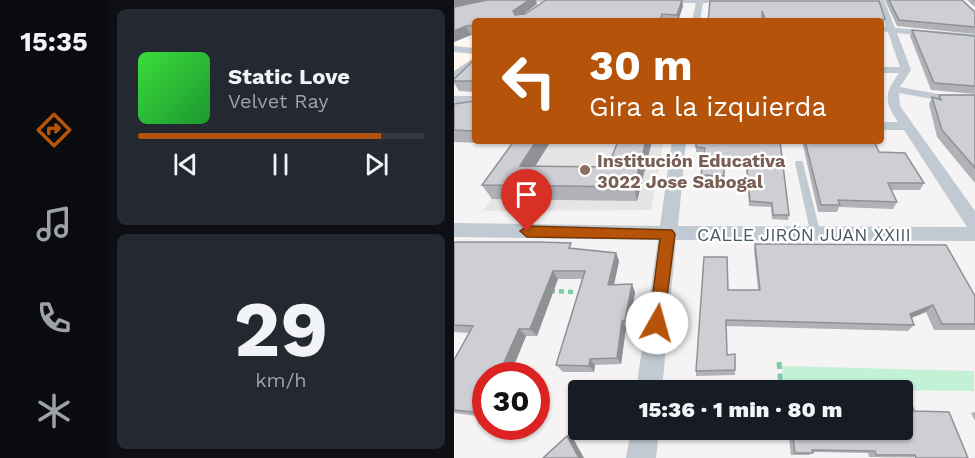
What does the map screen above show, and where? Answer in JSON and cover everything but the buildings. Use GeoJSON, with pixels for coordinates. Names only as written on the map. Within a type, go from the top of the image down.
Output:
{"type":"FeatureCollection","features":[{"type":"Feature","properties":{"kind":"street"},"geometry":{"type":"LineString","coordinates":[[643,0],[765,2]]}},
{"type":"Feature","properties":{"kind":"street"},"geometry":{"type":"LineString","coordinates":[[514,1],[554,1]]}},
{"type":"Feature","properties":{"kind":"street"},"geometry":{"type":"LineString","coordinates":[[537,9],[554,1]]}},
{"type":"Feature","properties":{"kind":"street"},"geometry":{"type":"LineString","coordinates":[[697,18],[700,1]]}},
{"type":"Feature","properties":{"kind":"street"},"geometry":{"type":"LineString","coordinates":[[877,1],[883,18]]}},
{"type":"Feature","properties":{"kind":"street"},"geometry":{"type":"LineString","coordinates":[[887,29],[974,37]]}},
{"type":"Feature","properties":{"kind":"street"},"geometry":{"type":"LineString","coordinates":[[887,29],[906,70]]}},
{"type":"Feature","properties":{"kind":"street"},"geometry":{"type":"LineString","coordinates":[[454,42],[472,45]]}},
{"type":"Feature","properties":{"kind":"street"},"geometry":{"type":"LineString","coordinates":[[454,49],[472,51]]}},
{"type":"Feature","properties":{"kind":"street"},"geometry":{"type":"LineString","coordinates":[[454,77],[472,65]]}},
{"type":"Feature","properties":{"kind":"street"},"geometry":{"type":"LineString","coordinates":[[884,70],[906,70]]}},
{"type":"Feature","properties":{"kind":"street"},"geometry":{"type":"LineString","coordinates":[[906,70],[893,89],[894,106],[974,225]]}},
{"type":"Feature","properties":{"kind":"street"},"geometry":{"type":"LineString","coordinates":[[893,89],[928,96],[974,98]]}},
{"type":"Feature","properties":{"kind":"street"},"geometry":{"type":"LineString","coordinates":[[454,100],[472,100]]}},
{"type":"Feature","properties":{"kind":"street"},"geometry":{"type":"LineString","coordinates":[[884,126],[907,126]]}},
{"type":"Feature","properties":{"kind":"street"},"geometry":{"type":"LineString","coordinates":[[650,380],[679,144]]}},
{"type":"Feature","properties":{"kind":"street","name":"CALLE JIRÓN JUAN XXIII"},"geometry":{"type":"LineString","coordinates":[[454,230],[668,234],[974,234]]}},
{"type":"Feature","properties":{"kind":"street"},"geometry":{"type":"LineString","coordinates":[[641,458],[643,440]]}},
{"type":"Feature","properties":{"kind":"lane"},"geometry":{"type":"LineString","coordinates":[[799,163],[816,235]]}},
{"type":"Feature","properties":{"kind":"path"},"geometry":{"type":"LineString","coordinates":[[543,291],[576,292]]}},
{"type":"Feature","properties":{"kind":"path"},"geometry":{"type":"LineString","coordinates":[[779,362],[780,380]]}},
{"type":"Feature","properties":{"kind":"shaded area"},"geometry":{"type":"Polygon","coordinates":[[[454,38],[472,41],[472,77],[454,93],[454,38]]]}},
{"type":"Feature","properties":{"kind":"shaded area","name":"Institución Educativa 3022 Jose Sabogal"},"geometry":{"type":"Polygon","coordinates":[[[528,144],[663,144],[651,210],[483,211],[528,144]]]}},
{"type":"Feature","properties":{"kind":"green space"},"geometry":{"type":"Polygon","coordinates":[[[782,366],[974,371],[974,391],[913,390],[913,380],[783,380],[782,366]]]}},
{"type":"Feature","properties":{"kind":"place","name":"Institución Educativa 3022 Jose Sabogal"},"geometry":{"type":"Point","coordinates":[585,170]}},
{"type":"Feature","properties":{"kind":"route"},"geometry":{"type":"LineString","coordinates":[[527,231],[668,234],[657,323]]}}]}
